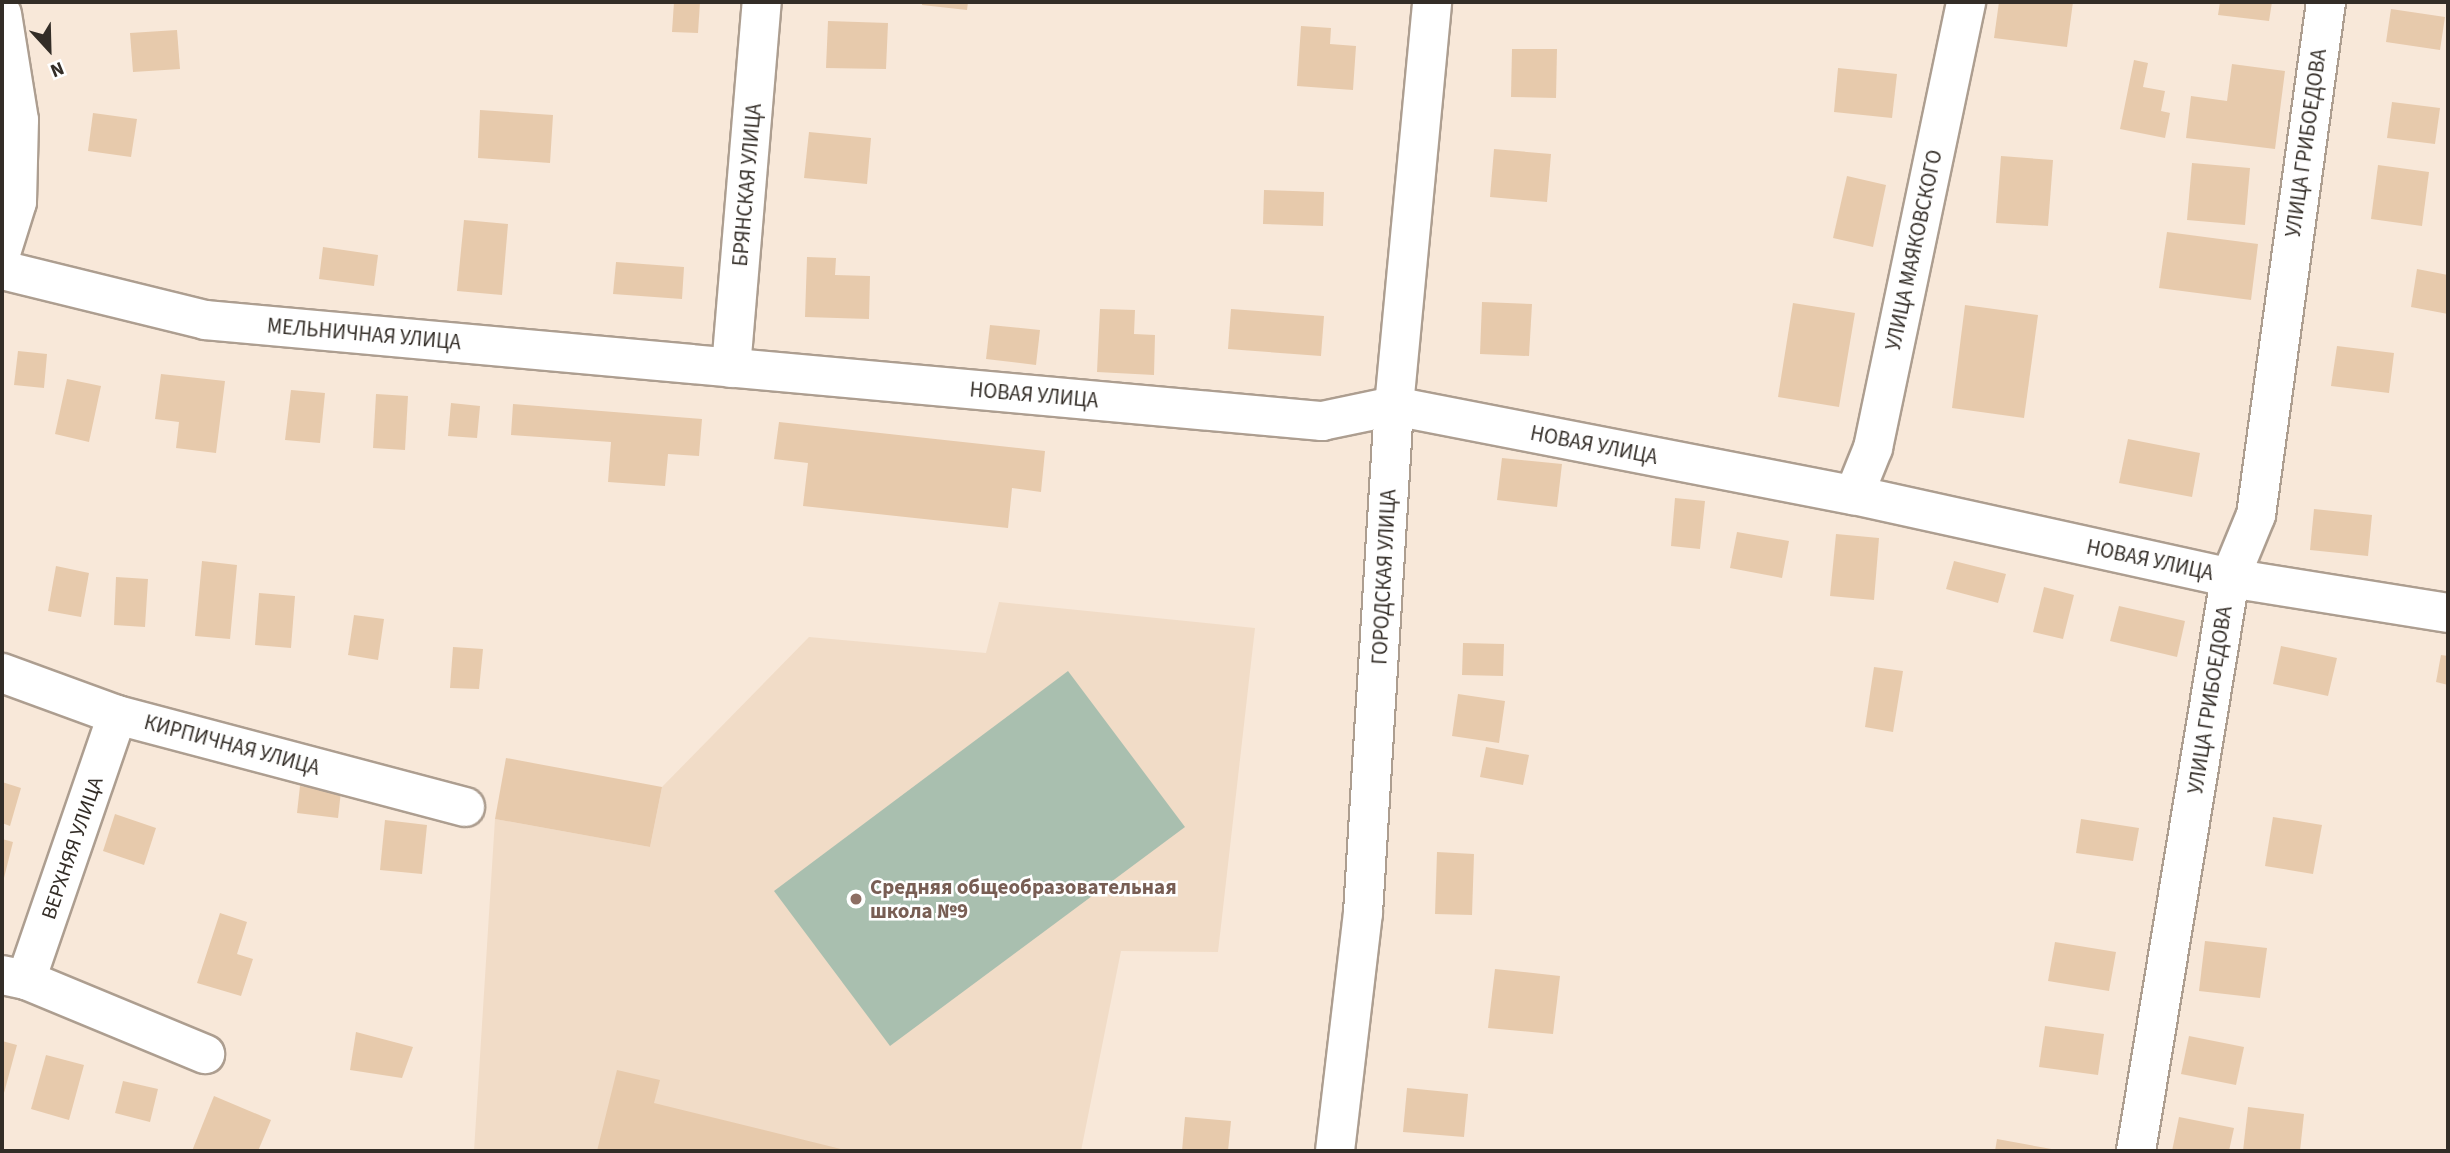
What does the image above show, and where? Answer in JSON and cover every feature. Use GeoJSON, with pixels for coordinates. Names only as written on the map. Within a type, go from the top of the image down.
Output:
{"type":"FeatureCollection","features":[{"type":"Feature","properties":{"kind":"street","name":"БРЯНСКАЯ УЛИЦА"},"geometry":{"type":"LineString","coordinates":[[732,368],[762,2]]}},
{"type":"Feature","properties":{"kind":"street","name":"ГОРОДСКАЯ УЛИЦА"},"geometry":{"type":"LineString","coordinates":[[1335,1151],[1363,913],[1394,406],[1432,2]]}},
{"type":"Feature","properties":{"kind":"street","name":"УЛИЦА МАЯКОВСКОГО"},"geometry":{"type":"LineString","coordinates":[[1854,495],[1873,448],[1966,2]]}},
{"type":"Feature","properties":{"kind":"street","name":"УЛИЦА ГРИБОЕДОВА"},"geometry":{"type":"LineString","coordinates":[[2136,1151],[2230,578],[2256,515],[2326,2]]}},
{"type":"Feature","properties":{"kind":"street"},"geometry":{"type":"LineString","coordinates":[[2,14],[19,120],[17,202],[2,250]]}},
{"type":"Feature","properties":{"kind":"street","name":"МЕЛЬНИЧНАЯ УЛИЦА"},"geometry":{"type":"LineString","coordinates":[[2,270],[205,320],[732,368]]}},
{"type":"Feature","properties":{"kind":"street","name":"НОВАЯ УЛИЦА"},"geometry":{"type":"LineString","coordinates":[[732,368],[1322,421],[1394,406],[1854,495],[2230,578],[2448,613]]}},
{"type":"Feature","properties":{"kind":"street","name":"КИРПИЧНАЯ УЛИЦА"},"geometry":{"type":"LineString","coordinates":[[2,673],[117,715],[465,807]]}},
{"type":"Feature","properties":{"kind":"street","name":"ВЕРХНЯЯ УЛИЦА"},"geometry":{"type":"LineString","coordinates":[[117,715],[14,978],[205,1054]]}},
{"type":"Feature","properties":{"kind":"shaded area","name":"Средняя общеобразовательная школа №9"},"geometry":{"type":"Polygon","coordinates":[[[999,602],[1255,628],[1218,952],[1121,951],[1081,1151],[474,1151],[495,819],[650,847],[662,787],[809,637],[986,653],[999,602]]]}},
{"type":"Feature","properties":{"kind":"green space"},"geometry":{"type":"Polygon","coordinates":[[[1068,671],[1185,827],[890,1046],[774,891],[1068,671]]]}},
{"type":"Feature","properties":{"kind":"building"},"geometry":{"type":"Polygon","coordinates":[[[674,2],[700,2],[698,33],[672,32],[674,2]]]}},
{"type":"Feature","properties":{"kind":"building"},"geometry":{"type":"Polygon","coordinates":[[[922,2],[968,2],[967,10],[922,5],[922,2]]]}},
{"type":"Feature","properties":{"kind":"building"},"geometry":{"type":"Polygon","coordinates":[[[1999,2],[2073,2],[2067,47],[1994,38],[1999,2]]]}},
{"type":"Feature","properties":{"kind":"building"},"geometry":{"type":"Polygon","coordinates":[[[2220,2],[2272,2],[2269,21],[2218,15],[2220,2]]]}},
{"type":"Feature","properties":{"kind":"building"},"geometry":{"type":"Polygon","coordinates":[[[2391,9],[2445,17],[2440,50],[2386,42],[2391,9]]]}},
{"type":"Feature","properties":{"kind":"building"},"geometry":{"type":"Polygon","coordinates":[[[828,21],[888,23],[886,69],[826,68],[828,21]]]}},
{"type":"Feature","properties":{"kind":"building"},"geometry":{"type":"Polygon","coordinates":[[[1301,26],[1331,28],[1330,44],[1356,46],[1353,90],[1297,86],[1301,26]]]}},
{"type":"Feature","properties":{"kind":"building"},"geometry":{"type":"Polygon","coordinates":[[[177,30],[180,69],[133,72],[130,33],[177,30]]]}},
{"type":"Feature","properties":{"kind":"building"},"geometry":{"type":"Polygon","coordinates":[[[1512,49],[1557,49],[1556,98],[1511,97],[1512,49]]]}},
{"type":"Feature","properties":{"kind":"building"},"geometry":{"type":"Polygon","coordinates":[[[2134,60],[2148,63],[2143,87],[2165,91],[2161,111],[2170,113],[2165,138],[2120,129],[2134,60]]]}},
{"type":"Feature","properties":{"kind":"building"},"geometry":{"type":"Polygon","coordinates":[[[2232,64],[2285,71],[2275,149],[2186,138],[2191,96],[2227,101],[2232,64]]]}},
{"type":"Feature","properties":{"kind":"building"},"geometry":{"type":"Polygon","coordinates":[[[1838,68],[1897,74],[1892,118],[1834,112],[1838,68]]]}},
{"type":"Feature","properties":{"kind":"building"},"geometry":{"type":"Polygon","coordinates":[[[2392,102],[2440,108],[2435,144],[2387,138],[2392,102]]]}},
{"type":"Feature","properties":{"kind":"building"},"geometry":{"type":"Polygon","coordinates":[[[480,110],[553,115],[550,163],[478,158],[480,110]]]}},
{"type":"Feature","properties":{"kind":"building"},"geometry":{"type":"Polygon","coordinates":[[[93,113],[137,119],[131,157],[88,151],[93,113]]]}},
{"type":"Feature","properties":{"kind":"building"},"geometry":{"type":"Polygon","coordinates":[[[809,132],[871,138],[867,184],[804,178],[809,132]]]}},
{"type":"Feature","properties":{"kind":"building"},"geometry":{"type":"Polygon","coordinates":[[[1494,149],[1551,154],[1547,202],[1490,197],[1494,149]]]}},
{"type":"Feature","properties":{"kind":"building"},"geometry":{"type":"Polygon","coordinates":[[[2001,156],[2053,160],[2048,226],[1996,223],[2001,156]]]}},
{"type":"Feature","properties":{"kind":"building"},"geometry":{"type":"Polygon","coordinates":[[[2192,163],[2250,168],[2245,225],[2187,220],[2192,163]]]}},
{"type":"Feature","properties":{"kind":"building"},"geometry":{"type":"Polygon","coordinates":[[[2378,165],[2429,172],[2422,226],[2371,219],[2378,165]]]}},
{"type":"Feature","properties":{"kind":"building"},"geometry":{"type":"Polygon","coordinates":[[[1847,176],[1886,185],[1873,247],[1833,238],[1847,176]]]}},
{"type":"Feature","properties":{"kind":"building"},"geometry":{"type":"Polygon","coordinates":[[[1264,190],[1324,192],[1323,226],[1263,224],[1264,190]]]}},
{"type":"Feature","properties":{"kind":"building"},"geometry":{"type":"Polygon","coordinates":[[[464,220],[508,224],[502,295],[457,291],[464,220]]]}},
{"type":"Feature","properties":{"kind":"building"},"geometry":{"type":"Polygon","coordinates":[[[2167,232],[2258,244],[2251,300],[2159,288],[2167,232]]]}},
{"type":"Feature","properties":{"kind":"building"},"geometry":{"type":"Polygon","coordinates":[[[323,247],[378,255],[374,286],[319,279],[323,247]]]}},
{"type":"Feature","properties":{"kind":"building"},"geometry":{"type":"Polygon","coordinates":[[[807,257],[836,258],[835,275],[870,276],[869,319],[805,317],[807,257]]]}},
{"type":"Feature","properties":{"kind":"building"},"geometry":{"type":"Polygon","coordinates":[[[616,262],[684,267],[682,299],[613,294],[616,262]]]}},
{"type":"Feature","properties":{"kind":"building"},"geometry":{"type":"Polygon","coordinates":[[[2417,269],[2448,275],[2448,314],[2411,307],[2417,269]]]}},
{"type":"Feature","properties":{"kind":"building"},"geometry":{"type":"Polygon","coordinates":[[[1482,302],[1532,304],[1529,356],[1480,354],[1482,302]]]}},
{"type":"Feature","properties":{"kind":"building"},"geometry":{"type":"Polygon","coordinates":[[[1793,303],[1855,313],[1839,407],[1778,397],[1793,303]]]}},
{"type":"Feature","properties":{"kind":"building"},"geometry":{"type":"Polygon","coordinates":[[[1965,305],[2038,315],[2024,418],[1952,408],[1965,305]]]}},
{"type":"Feature","properties":{"kind":"building"},"geometry":{"type":"Polygon","coordinates":[[[1100,309],[1135,310],[1134,334],[1155,335],[1154,375],[1097,372],[1100,309]]]}},
{"type":"Feature","properties":{"kind":"building"},"geometry":{"type":"Polygon","coordinates":[[[1231,309],[1324,316],[1321,356],[1228,349],[1231,309]]]}},
{"type":"Feature","properties":{"kind":"building"},"geometry":{"type":"Polygon","coordinates":[[[990,325],[1040,330],[1036,365],[986,359],[990,325]]]}},
{"type":"Feature","properties":{"kind":"building"},"geometry":{"type":"Polygon","coordinates":[[[2337,346],[2394,353],[2389,393],[2331,386],[2337,346]]]}},
{"type":"Feature","properties":{"kind":"building"},"geometry":{"type":"Polygon","coordinates":[[[18,351],[47,354],[44,388],[14,385],[18,351]]]}},
{"type":"Feature","properties":{"kind":"building"},"geometry":{"type":"Polygon","coordinates":[[[161,374],[225,381],[216,453],[176,448],[179,422],[155,419],[161,374]]]}},
{"type":"Feature","properties":{"kind":"building"},"geometry":{"type":"Polygon","coordinates":[[[67,379],[101,386],[89,442],[55,434],[67,379]]]}},
{"type":"Feature","properties":{"kind":"building"},"geometry":{"type":"Polygon","coordinates":[[[291,390],[325,393],[320,443],[285,440],[291,390]]]}},
{"type":"Feature","properties":{"kind":"building"},"geometry":{"type":"Polygon","coordinates":[[[376,394],[408,396],[405,450],[373,448],[376,394]]]}},
{"type":"Feature","properties":{"kind":"building"},"geometry":{"type":"Polygon","coordinates":[[[451,403],[480,406],[477,438],[448,436],[451,403]]]}},
{"type":"Feature","properties":{"kind":"building"},"geometry":{"type":"Polygon","coordinates":[[[513,404],[702,419],[699,456],[668,454],[665,486],[608,482],[611,442],[511,435],[513,404]]]}},
{"type":"Feature","properties":{"kind":"building"},"geometry":{"type":"Polygon","coordinates":[[[779,422],[1045,451],[1041,492],[1012,488],[1008,528],[803,506],[808,463],[774,459],[779,422]]]}},
{"type":"Feature","properties":{"kind":"building"},"geometry":{"type":"Polygon","coordinates":[[[2128,439],[2200,453],[2192,497],[2119,483],[2128,439]]]}},
{"type":"Feature","properties":{"kind":"building"},"geometry":{"type":"Polygon","coordinates":[[[1502,458],[1562,464],[1557,507],[1497,500],[1502,458]]]}},
{"type":"Feature","properties":{"kind":"building"},"geometry":{"type":"Polygon","coordinates":[[[1675,498],[1705,501],[1700,549],[1671,546],[1675,498]]]}},
{"type":"Feature","properties":{"kind":"building"},"geometry":{"type":"Polygon","coordinates":[[[2314,509],[2372,515],[2368,556],[2310,550],[2314,509]]]}},
{"type":"Feature","properties":{"kind":"building"},"geometry":{"type":"Polygon","coordinates":[[[1737,532],[1789,541],[1782,578],[1730,568],[1737,532]]]}},
{"type":"Feature","properties":{"kind":"building"},"geometry":{"type":"Polygon","coordinates":[[[1836,534],[1879,538],[1874,600],[1830,596],[1836,534]]]}},
{"type":"Feature","properties":{"kind":"building"},"geometry":{"type":"Polygon","coordinates":[[[202,561],[237,565],[230,639],[195,636],[202,561]]]}},
{"type":"Feature","properties":{"kind":"building"},"geometry":{"type":"Polygon","coordinates":[[[1954,561],[2006,574],[1998,603],[1946,589],[1954,561]]]}},
{"type":"Feature","properties":{"kind":"building"},"geometry":{"type":"Polygon","coordinates":[[[56,566],[89,573],[81,617],[48,611],[56,566]]]}},
{"type":"Feature","properties":{"kind":"building"},"geometry":{"type":"Polygon","coordinates":[[[116,577],[148,579],[145,627],[114,625],[116,577]]]}},
{"type":"Feature","properties":{"kind":"building"},"geometry":{"type":"Polygon","coordinates":[[[2044,587],[2074,595],[2063,639],[2033,632],[2044,587]]]}},
{"type":"Feature","properties":{"kind":"building"},"geometry":{"type":"Polygon","coordinates":[[[259,593],[295,596],[291,648],[255,645],[259,593]]]}},
{"type":"Feature","properties":{"kind":"building"},"geometry":{"type":"Polygon","coordinates":[[[2119,606],[2185,621],[2177,657],[2110,641],[2119,606]]]}},
{"type":"Feature","properties":{"kind":"building"},"geometry":{"type":"Polygon","coordinates":[[[354,615],[384,619],[378,660],[348,655],[354,615]]]}},
{"type":"Feature","properties":{"kind":"building"},"geometry":{"type":"Polygon","coordinates":[[[1463,643],[1504,644],[1503,676],[1462,675],[1463,643]]]}},
{"type":"Feature","properties":{"kind":"building"},"geometry":{"type":"Polygon","coordinates":[[[2281,646],[2337,658],[2328,696],[2273,684],[2281,646]]]}},
{"type":"Feature","properties":{"kind":"building"},"geometry":{"type":"Polygon","coordinates":[[[453,647],[483,649],[479,689],[450,688],[453,647]]]}},
{"type":"Feature","properties":{"kind":"building"},"geometry":{"type":"Polygon","coordinates":[[[2441,655],[2448,656],[2448,685],[2436,682],[2441,655]]]}},
{"type":"Feature","properties":{"kind":"building"},"geometry":{"type":"Polygon","coordinates":[[[1874,667],[1903,671],[1893,732],[1865,727],[1874,667]]]}},
{"type":"Feature","properties":{"kind":"building"},"geometry":{"type":"Polygon","coordinates":[[[1458,694],[1505,701],[1499,743],[1452,736],[1458,694]]]}},
{"type":"Feature","properties":{"kind":"building"},"geometry":{"type":"Polygon","coordinates":[[[1486,747],[1529,755],[1523,785],[1480,777],[1486,747]]]}},
{"type":"Feature","properties":{"kind":"building"},"geometry":{"type":"Polygon","coordinates":[[[506,758],[662,787],[650,847],[495,819],[506,758]]]}},
{"type":"Feature","properties":{"kind":"building"},"geometry":{"type":"Polygon","coordinates":[[[2,782],[21,788],[10,826],[2,823],[2,782]]]}},
{"type":"Feature","properties":{"kind":"building"},"geometry":{"type":"Polygon","coordinates":[[[300,786],[341,791],[338,818],[297,813],[300,786]]]}},
{"type":"Feature","properties":{"kind":"building"},"geometry":{"type":"Polygon","coordinates":[[[115,814],[156,828],[144,865],[103,851],[115,814]]]}},
{"type":"Feature","properties":{"kind":"building"},"geometry":{"type":"Polygon","coordinates":[[[2273,817],[2322,825],[2313,874],[2265,866],[2273,817]]]}},
{"type":"Feature","properties":{"kind":"building"},"geometry":{"type":"Polygon","coordinates":[[[2081,819],[2139,828],[2133,861],[2076,853],[2081,819]]]}},
{"type":"Feature","properties":{"kind":"building"},"geometry":{"type":"Polygon","coordinates":[[[385,820],[427,825],[422,874],[380,870],[385,820]]]}},
{"type":"Feature","properties":{"kind":"building"},"geometry":{"type":"Polygon","coordinates":[[[2,839],[13,842],[3,882],[2,881],[2,839]]]}},
{"type":"Feature","properties":{"kind":"building"},"geometry":{"type":"Polygon","coordinates":[[[1437,852],[1474,854],[1472,915],[1435,914],[1437,852]]]}},
{"type":"Feature","properties":{"kind":"building"},"geometry":{"type":"Polygon","coordinates":[[[220,913],[247,922],[237,954],[253,959],[241,996],[197,983],[220,913]]]}},
{"type":"Feature","properties":{"kind":"building"},"geometry":{"type":"Polygon","coordinates":[[[2205,941],[2267,948],[2260,998],[2199,991],[2205,941]]]}},
{"type":"Feature","properties":{"kind":"building"},"geometry":{"type":"Polygon","coordinates":[[[2055,942],[2116,952],[2109,991],[2048,981],[2055,942]]]}},
{"type":"Feature","properties":{"kind":"building"},"geometry":{"type":"Polygon","coordinates":[[[1495,969],[1560,976],[1553,1034],[1488,1028],[1495,969]]]}},
{"type":"Feature","properties":{"kind":"building"},"geometry":{"type":"Polygon","coordinates":[[[2045,1026],[2104,1034],[2098,1075],[2039,1067],[2045,1026]]]}},
{"type":"Feature","properties":{"kind":"building"},"geometry":{"type":"Polygon","coordinates":[[[356,1032],[413,1047],[402,1078],[350,1070],[356,1032]]]}},
{"type":"Feature","properties":{"kind":"building"},"geometry":{"type":"Polygon","coordinates":[[[2189,1036],[2244,1047],[2236,1085],[2181,1074],[2189,1036]]]}},
{"type":"Feature","properties":{"kind":"building"},"geometry":{"type":"Polygon","coordinates":[[[2,1041],[17,1045],[4,1093],[2,1092],[2,1041]]]}},
{"type":"Feature","properties":{"kind":"building"},"geometry":{"type":"Polygon","coordinates":[[[46,1055],[84,1065],[69,1120],[31,1109],[46,1055]]]}},
{"type":"Feature","properties":{"kind":"building"},"geometry":{"type":"Polygon","coordinates":[[[617,1070],[660,1080],[654,1103],[849,1151],[597,1151],[617,1070]]]}},
{"type":"Feature","properties":{"kind":"building"},"geometry":{"type":"Polygon","coordinates":[[[123,1081],[158,1089],[150,1122],[115,1113],[123,1081]]]}},
{"type":"Feature","properties":{"kind":"building"},"geometry":{"type":"Polygon","coordinates":[[[1407,1088],[1468,1094],[1464,1137],[1403,1132],[1407,1088]]]}},
{"type":"Feature","properties":{"kind":"building"},"geometry":{"type":"Polygon","coordinates":[[[214,1096],[271,1120],[258,1151],[192,1151],[214,1096]]]}},
{"type":"Feature","properties":{"kind":"building"},"geometry":{"type":"Polygon","coordinates":[[[2248,1107],[2304,1114],[2300,1151],[2243,1151],[2248,1107]]]}},
{"type":"Feature","properties":{"kind":"building"},"geometry":{"type":"Polygon","coordinates":[[[1185,1117],[1231,1121],[1228,1151],[1182,1151],[1185,1117]]]}},
{"type":"Feature","properties":{"kind":"building"},"geometry":{"type":"Polygon","coordinates":[[[2179,1117],[2234,1128],[2229,1151],[2172,1151],[2179,1117]]]}},
{"type":"Feature","properties":{"kind":"building"},"geometry":{"type":"Polygon","coordinates":[[[1997,1139],[2057,1150],[2057,1151],[1995,1151],[1997,1139]]]}},
{"type":"Feature","properties":{"kind":"place","name":"Средняя общеобразовательная школа №9"},"geometry":{"type":"Point","coordinates":[856,899]}}]}
